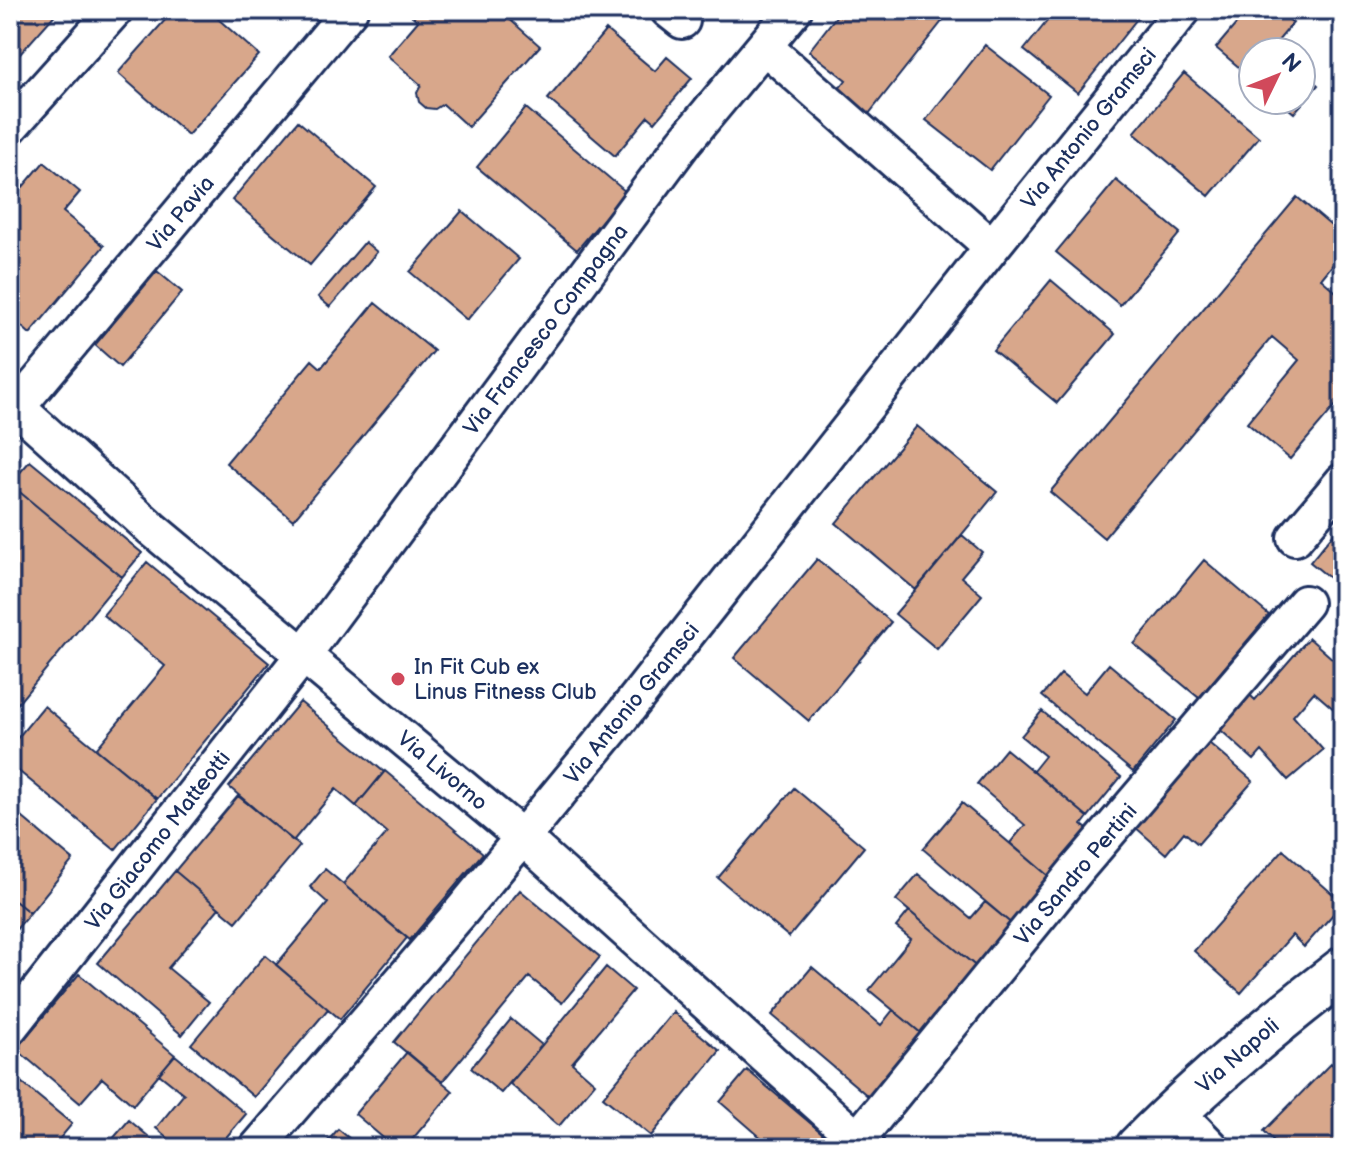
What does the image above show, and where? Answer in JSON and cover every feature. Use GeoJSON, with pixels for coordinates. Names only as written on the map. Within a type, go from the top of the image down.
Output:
{"type":"FeatureCollection","features":[{"type":"Feature","properties":{"kind":"main road","name":"Via Napoli"},"geometry":{"type":"LineString","coordinates":[[1138,1148],[1175,1110],[1278,1020],[1343,970]]}},
{"type":"Feature","properties":{"kind":"street"},"geometry":{"type":"LineString","coordinates":[[10,127],[115,10]]}},
{"type":"Feature","properties":{"kind":"street","name":"Via Pavia"},"geometry":{"type":"LineString","coordinates":[[12,408],[350,10]]}},
{"type":"Feature","properties":{"kind":"street","name":"Via Francesco Compagna"},"geometry":{"type":"LineString","coordinates":[[304,654],[684,142],[794,10]]}},
{"type":"Feature","properties":{"kind":"street","name":"Via Antonio Gramsci"},"geometry":{"type":"LineString","coordinates":[[257,1148],[616,724],[1183,10]]}},
{"type":"Feature","properties":{"kind":"street"},"geometry":{"type":"LineString","coordinates":[[764,46],[992,247]]}},
{"type":"Feature","properties":{"kind":"street","name":"Via Livorno"},"geometry":{"type":"LineString","coordinates":[[12,408],[152,529],[522,837],[858,1145]]}},
{"type":"Feature","properties":{"kind":"street"},"geometry":{"type":"LineString","coordinates":[[1295,538],[1343,481]]}},
{"type":"Feature","properties":{"kind":"street","name":"Via Sandro Pertini"},"geometry":{"type":"LineString","coordinates":[[858,1145],[1079,867],[1305,603]]}},
{"type":"Feature","properties":{"kind":"street","name":"Via Giacomo Matteotti"},"geometry":{"type":"LineString","coordinates":[[10,1027],[304,654]]}},
{"type":"Feature","properties":{"kind":"street"},"geometry":{"type":"LineString","coordinates":[[1175,1110],[1212,1148]]}},
{"type":"Feature","properties":{"kind":"building"},"geometry":{"type":"Polygon","coordinates":[[[10,10],[59,10],[13,62],[10,60],[10,10]]]}},
{"type":"Feature","properties":{"kind":"building"},"geometry":{"type":"Polygon","coordinates":[[[174,10],[208,10],[259,55],[188,135],[118,73],[174,10]]]}},
{"type":"Feature","properties":{"kind":"building"},"geometry":{"type":"Polygon","coordinates":[[[405,10],[499,10],[540,46],[468,127],[443,104],[435,109],[426,108],[419,102],[417,93],[421,85],[388,56],[418,21],[405,10]]]}},
{"type":"Feature","properties":{"kind":"building"},"geometry":{"type":"Polygon","coordinates":[[[841,10],[951,10],[868,115],[838,90],[846,80],[809,51],[841,10]]]}},
{"type":"Feature","properties":{"kind":"building"},"geometry":{"type":"Polygon","coordinates":[[[1056,10],[1144,10],[1078,93],[1024,50],[1056,10]]]}},
{"type":"Feature","properties":{"kind":"building"},"geometry":{"type":"Polygon","coordinates":[[[1248,10],[1279,10],[1293,23],[1282,36],[1237,36],[1237,66],[1216,48],[1248,10]]]}},
{"type":"Feature","properties":{"kind":"building"},"geometry":{"type":"Polygon","coordinates":[[[606,30],[655,71],[667,57],[692,78],[655,122],[648,116],[615,156],[548,99],[606,30]]]}},
{"type":"Feature","properties":{"kind":"building"},"geometry":{"type":"Polygon","coordinates":[[[985,45],[1049,95],[990,170],[926,120],[985,45]]]}},
{"type":"Feature","properties":{"kind":"building"},"geometry":{"type":"Polygon","coordinates":[[[1184,73],[1259,137],[1209,196],[1134,133],[1184,73]]]}},
{"type":"Feature","properties":{"kind":"building"},"geometry":{"type":"Polygon","coordinates":[[[526,108],[626,192],[577,250],[477,167],[526,108]]]}},
{"type":"Feature","properties":{"kind":"building"},"geometry":{"type":"Polygon","coordinates":[[[298,121],[376,187],[310,265],[232,200],[298,121]]]}},
{"type":"Feature","properties":{"kind":"building"},"geometry":{"type":"Polygon","coordinates":[[[44,162],[80,192],[63,212],[104,246],[30,334],[10,316],[10,202],[44,162]]]}},
{"type":"Feature","properties":{"kind":"building"},"geometry":{"type":"Polygon","coordinates":[[[1116,180],[1180,233],[1120,305],[1056,252],[1116,180]]]}},
{"type":"Feature","properties":{"kind":"building"},"geometry":{"type":"Polygon","coordinates":[[[1297,197],[1343,236],[1343,252],[1321,279],[1343,298],[1343,397],[1290,459],[1247,423],[1299,360],[1272,337],[1104,538],[1050,492],[1297,197]]]}},
{"type":"Feature","properties":{"kind":"building"},"geometry":{"type":"Polygon","coordinates":[[[462,211],[519,259],[467,320],[410,272],[462,211]]]}},
{"type":"Feature","properties":{"kind":"building"},"geometry":{"type":"Polygon","coordinates":[[[365,242],[377,252],[330,307],[318,297],[365,242]]]}},
{"type":"Feature","properties":{"kind":"building"},"geometry":{"type":"Polygon","coordinates":[[[157,271],[182,292],[120,367],[95,345],[157,271]]]}},
{"type":"Feature","properties":{"kind":"building"},"geometry":{"type":"Polygon","coordinates":[[[1051,280],[1115,334],[1057,403],[993,350],[1051,280]]]}},
{"type":"Feature","properties":{"kind":"building"},"geometry":{"type":"Polygon","coordinates":[[[375,303],[434,351],[293,520],[226,463],[312,360],[321,368],[375,303]]]}},
{"type":"Feature","properties":{"kind":"building"},"geometry":{"type":"Polygon","coordinates":[[[917,426],[997,492],[916,590],[836,523],[917,426]]]}},
{"type":"Feature","properties":{"kind":"building"},"geometry":{"type":"Polygon","coordinates":[[[30,461],[142,553],[122,577],[10,484],[30,461]]]}},
{"type":"Feature","properties":{"kind":"building"},"geometry":{"type":"Polygon","coordinates":[[[10,484],[122,577],[10,713],[10,484]]]}},
{"type":"Feature","properties":{"kind":"building"},"geometry":{"type":"Polygon","coordinates":[[[1343,522],[1343,589],[1310,562],[1343,522]]]}},
{"type":"Feature","properties":{"kind":"building"},"geometry":{"type":"Polygon","coordinates":[[[962,535],[982,552],[961,577],[982,595],[937,649],[895,614],[962,535]]]}},
{"type":"Feature","properties":{"kind":"building"},"geometry":{"type":"Polygon","coordinates":[[[817,559],[891,622],[809,721],[734,658],[817,559]]]}},
{"type":"Feature","properties":{"kind":"building"},"geometry":{"type":"Polygon","coordinates":[[[1204,560],[1269,615],[1199,698],[1134,644],[1204,560]]]}},
{"type":"Feature","properties":{"kind":"building"},"geometry":{"type":"Polygon","coordinates":[[[147,562],[269,663],[157,799],[96,749],[165,666],[103,615],[147,562]]]}},
{"type":"Feature","properties":{"kind":"building"},"geometry":{"type":"Polygon","coordinates":[[[1309,638],[1343,668],[1343,717],[1314,692],[1293,716],[1323,750],[1288,780],[1262,751],[1254,760],[1215,725],[1246,691],[1255,700],[1309,638]]]}},
{"type":"Feature","properties":{"kind":"building"},"geometry":{"type":"Polygon","coordinates":[[[1109,664],[1176,720],[1133,772],[1042,696],[1061,674],[1085,693],[1109,664]]]}},
{"type":"Feature","properties":{"kind":"building"},"geometry":{"type":"Polygon","coordinates":[[[300,702],[384,772],[356,806],[336,789],[293,841],[229,787],[300,702]]]}},
{"type":"Feature","properties":{"kind":"building"},"geometry":{"type":"Polygon","coordinates":[[[44,706],[157,799],[115,850],[10,764],[10,747],[44,706]]]}},
{"type":"Feature","properties":{"kind":"building"},"geometry":{"type":"Polygon","coordinates":[[[1042,711],[1121,777],[1088,817],[1033,771],[1045,756],[1021,736],[1042,711]]]}},
{"type":"Feature","properties":{"kind":"building"},"geometry":{"type":"Polygon","coordinates":[[[1209,743],[1253,781],[1198,844],[1184,832],[1166,854],[1135,827],[1209,743]]]}},
{"type":"Feature","properties":{"kind":"building"},"geometry":{"type":"Polygon","coordinates":[[[1006,749],[1088,817],[1082,825],[1091,832],[1052,879],[1010,843],[1025,825],[977,784],[1006,749]]]}},
{"type":"Feature","properties":{"kind":"building"},"geometry":{"type":"Polygon","coordinates":[[[385,771],[483,853],[410,940],[343,884],[387,833],[356,806],[385,771]]]}},
{"type":"Feature","properties":{"kind":"building"},"geometry":{"type":"Polygon","coordinates":[[[794,788],[864,847],[789,937],[718,878],[794,788]]]}},
{"type":"Feature","properties":{"kind":"building"},"geometry":{"type":"Polygon","coordinates":[[[238,796],[300,846],[236,922],[175,871],[238,796]]]}},
{"type":"Feature","properties":{"kind":"building"},"geometry":{"type":"Polygon","coordinates":[[[962,803],[1052,879],[1013,925],[923,849],[962,803]]]}},
{"type":"Feature","properties":{"kind":"building"},"geometry":{"type":"Polygon","coordinates":[[[10,807],[73,860],[30,913],[10,897],[10,807]]]}},
{"type":"Feature","properties":{"kind":"building"},"geometry":{"type":"Polygon","coordinates":[[[1283,850],[1343,903],[1304,947],[1292,935],[1241,993],[1194,951],[1283,850]]]}},
{"type":"Feature","properties":{"kind":"building"},"geometry":{"type":"Polygon","coordinates":[[[325,869],[407,938],[340,1019],[276,965],[328,903],[310,887],[325,869]]]}},
{"type":"Feature","properties":{"kind":"building"},"geometry":{"type":"Polygon","coordinates":[[[175,871],[219,908],[168,968],[209,1002],[182,1035],[98,963],[175,871]]]}},
{"type":"Feature","properties":{"kind":"building"},"geometry":{"type":"Polygon","coordinates":[[[918,874],[971,918],[985,902],[1013,925],[978,968],[896,900],[918,874]]]}},
{"type":"Feature","properties":{"kind":"building"},"geometry":{"type":"Polygon","coordinates":[[[520,890],[600,957],[562,1003],[529,977],[442,1082],[394,1042],[520,890]]]}},
{"type":"Feature","properties":{"kind":"building"},"geometry":{"type":"Polygon","coordinates":[[[10,897],[30,913],[10,937],[10,897]]]}},
{"type":"Feature","properties":{"kind":"building"},"geometry":{"type":"Polygon","coordinates":[[[909,911],[978,968],[922,1034],[869,990],[911,939],[896,927],[909,911]]]}},
{"type":"Feature","properties":{"kind":"building"},"geometry":{"type":"Polygon","coordinates":[[[265,955],[328,1009],[254,1097],[191,1044],[265,955]]]}},
{"type":"Feature","properties":{"kind":"building"},"geometry":{"type":"Polygon","coordinates":[[[606,967],[633,990],[572,1063],[595,1083],[559,1126],[510,1084],[606,967]]]}},
{"type":"Feature","properties":{"kind":"building"},"geometry":{"type":"Polygon","coordinates":[[[812,967],[881,1025],[893,1010],[922,1034],[869,1097],[772,1015],[812,967]]]}},
{"type":"Feature","properties":{"kind":"building"},"geometry":{"type":"Polygon","coordinates":[[[79,974],[175,1055],[133,1105],[102,1078],[80,1103],[16,1049],[79,974]]]}},
{"type":"Feature","properties":{"kind":"building"},"geometry":{"type":"Polygon","coordinates":[[[673,1012],[720,1051],[651,1136],[603,1097],[673,1012]]]}},
{"type":"Feature","properties":{"kind":"building"},"geometry":{"type":"Polygon","coordinates":[[[511,1019],[542,1045],[501,1093],[471,1068],[511,1019]]]}},
{"type":"Feature","properties":{"kind":"building"},"geometry":{"type":"Polygon","coordinates":[[[407,1052],[453,1091],[405,1148],[395,1148],[355,1114],[407,1052]]]}},
{"type":"Feature","properties":{"kind":"building"},"geometry":{"type":"Polygon","coordinates":[[[175,1055],[246,1114],[217,1148],[180,1148],[156,1128],[184,1094],[159,1074],[175,1055]]]}},
{"type":"Feature","properties":{"kind":"building"},"geometry":{"type":"Polygon","coordinates":[[[1331,1063],[1343,1075],[1343,1148],[1281,1148],[1264,1131],[1331,1063]]]}},
{"type":"Feature","properties":{"kind":"building"},"geometry":{"type":"Polygon","coordinates":[[[747,1070],[840,1148],[773,1148],[720,1102],[747,1070]]]}},
{"type":"Feature","properties":{"kind":"building"},"geometry":{"type":"Polygon","coordinates":[[[10,1073],[72,1124],[52,1148],[10,1148],[10,1073]]]}},
{"type":"Feature","properties":{"kind":"building"},"geometry":{"type":"Polygon","coordinates":[[[129,1120],[162,1148],[105,1148],[129,1120]]]}},
{"type":"Feature","properties":{"kind":"building"},"geometry":{"type":"Polygon","coordinates":[[[338,1129],[361,1148],[322,1148],[338,1129]]]}},
{"type":"Feature","properties":{"kind":"place","name":"In Fit Cub ex Linus Fitness Club"},"geometry":{"type":"Point","coordinates":[398,679]}}]}
